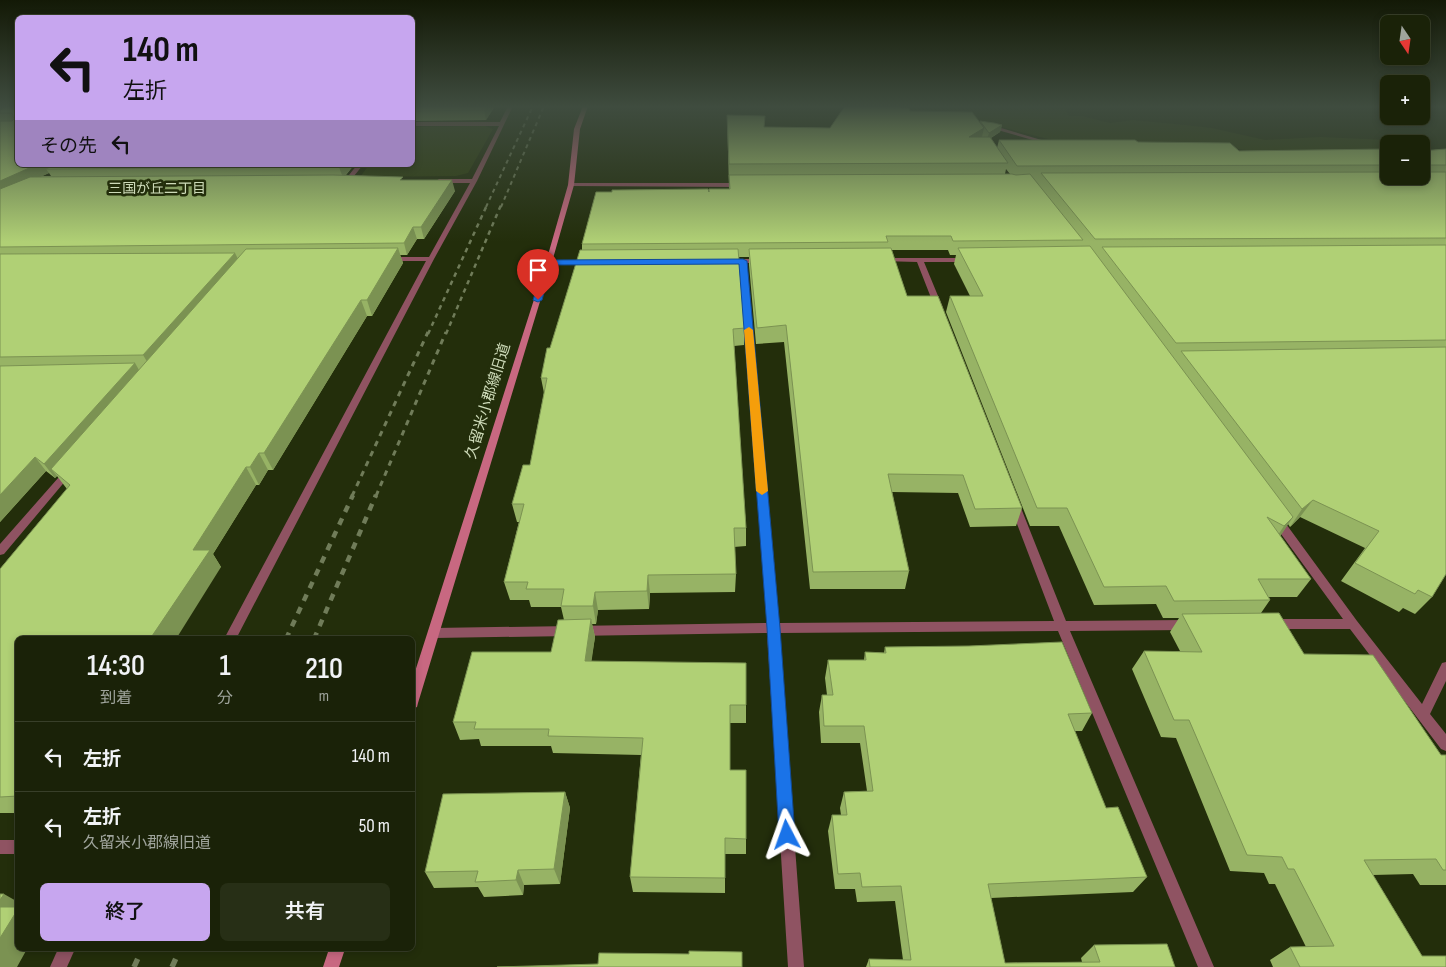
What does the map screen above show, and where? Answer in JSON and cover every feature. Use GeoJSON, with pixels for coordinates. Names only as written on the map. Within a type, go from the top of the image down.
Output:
{"type":"FeatureCollection","features":[{"type":"Feature","properties":{"kind":"street"},"geometry":{"type":"LineString","coordinates":[[232,636],[489,151]]}},
{"type":"Feature","properties":{"kind":"street","name":"久留米小郡線旧道"},"geometry":{"type":"LineString","coordinates":[[415,693],[549,262],[571,186],[575,151]]}},
{"type":"Feature","properties":{"kind":"street"},"geometry":{"type":"LineString","coordinates":[[347,181],[358,167]]}},
{"type":"Feature","properties":{"kind":"street"},"geometry":{"type":"LineString","coordinates":[[338,181],[357,181]]}},
{"type":"Feature","properties":{"kind":"street"},"geometry":{"type":"LineString","coordinates":[[435,181],[474,181]]}},
{"type":"Feature","properties":{"kind":"street"},"geometry":{"type":"LineString","coordinates":[[571,186],[748,185]]}},
{"type":"Feature","properties":{"kind":"street"},"geometry":{"type":"LineString","coordinates":[[381,259],[431,259]]}},
{"type":"Feature","properties":{"kind":"street"},"geometry":{"type":"LineString","coordinates":[[871,260],[980,260]]}},
{"type":"Feature","properties":{"kind":"street"},"geometry":{"type":"LineString","coordinates":[[920,260],[945,324]]}},
{"type":"Feature","properties":{"kind":"street"},"geometry":{"type":"LineString","coordinates":[[723,261],[772,261]]}},
{"type":"Feature","properties":{"kind":"street"},"geometry":{"type":"LineString","coordinates":[[743,261],[773,628],[796,967]]}},
{"type":"Feature","properties":{"kind":"street"},"geometry":{"type":"LineString","coordinates":[[549,262],[598,262]]}},
{"type":"Feature","properties":{"kind":"street"},"geometry":{"type":"LineString","coordinates":[[0,551],[77,461]]}},
{"type":"Feature","properties":{"kind":"street"},"geometry":{"type":"LineString","coordinates":[[1009,489],[1062,626],[1206,967]]}},
{"type":"Feature","properties":{"kind":"street"},"geometry":{"type":"LineString","coordinates":[[1273,514],[1353,624],[1446,745]]}},
{"type":"Feature","properties":{"kind":"street"},"geometry":{"type":"LineString","coordinates":[[1265,624],[1353,624]]}},
{"type":"Feature","properties":{"kind":"street"},"geometry":{"type":"LineString","coordinates":[[434,633],[1198,625]]}},
{"type":"Feature","properties":{"kind":"street"},"geometry":{"type":"LineString","coordinates":[[1424,714],[1446,667]]}},
{"type":"Feature","properties":{"kind":"street"},"geometry":{"type":"LineString","coordinates":[[0,847],[15,847]]}},
{"type":"Feature","properties":{"kind":"street"},"geometry":{"type":"LineString","coordinates":[[58,967],[66,951]]}},
{"type":"Feature","properties":{"kind":"street"},"geometry":{"type":"LineString","coordinates":[[331,967],[336,951]]}},
{"type":"Feature","properties":{"kind":"green space"},"geometry":{"type":"Polygon","coordinates":[[[415,151],[480,151],[468,173],[456,176],[360,177],[368,167],[415,167],[415,151]]]}},
{"type":"Feature","properties":{"kind":"green space"},"geometry":{"type":"Polygon","coordinates":[[[1257,151],[1380,151],[1380,154],[1277,153],[1257,151]]]}},
{"type":"Feature","properties":{"kind":"building"},"geometry":{"type":"Polygon","coordinates":[[[0,151],[15,151],[15,167],[32,167],[0,181],[0,151]]]}},
{"type":"Feature","properties":{"kind":"building"},"geometry":{"type":"Polygon","coordinates":[[[728,151],[1000,151],[1008,163],[729,164],[728,151]]]}},
{"type":"Feature","properties":{"kind":"building"},"geometry":{"type":"Polygon","coordinates":[[[1007,151],[1380,151],[1380,165],[1017,166],[1007,151]]]}},
{"type":"Feature","properties":{"kind":"building"},"geometry":{"type":"Polygon","coordinates":[[[1430,151],[1446,151],[1446,165],[1430,165],[1430,151]]]}},
{"type":"Feature","properties":{"kind":"building"},"geometry":{"type":"Polygon","coordinates":[[[50,167],[339,167],[46,169],[50,167]]]}},
{"type":"Feature","properties":{"kind":"building"},"geometry":{"type":"Polygon","coordinates":[[[1380,172],[1380,185],[1430,185],[1430,172],[1446,172],[1446,238],[1095,239],[1041,173],[1380,172]]]}},
{"type":"Feature","properties":{"kind":"building"},"geometry":{"type":"Polygon","coordinates":[[[1030,174],[1083,240],[953,241],[951,236],[886,236],[888,242],[582,244],[596,192],[612,192],[612,190],[708,189],[709,192],[709,189],[730,189],[729,175],[1030,174]]]}},
{"type":"Feature","properties":{"kind":"building"},"geometry":{"type":"Polygon","coordinates":[[[333,175],[403,177],[400,180],[452,180],[421,227],[413,227],[404,243],[0,247],[0,189],[30,177],[333,175]]]}},
{"type":"Feature","properties":{"kind":"building"},"geometry":{"type":"Polygon","coordinates":[[[1446,245],[1446,340],[1176,343],[1102,247],[1446,245]]]}},
{"type":"Feature","properties":{"kind":"building"},"geometry":{"type":"Polygon","coordinates":[[[1090,246],[1293,517],[1284,526],[1267,517],[1311,579],[1258,579],[1270,600],[1174,601],[1166,586],[1104,587],[1067,508],[1037,508],[950,296],[983,296],[958,248],[1090,246]]]}},
{"type":"Feature","properties":{"kind":"building"},"geometry":{"type":"Polygon","coordinates":[[[398,248],[367,300],[361,300],[264,453],[259,453],[250,467],[246,467],[193,550],[210,550],[152,636],[15,636],[15,796],[0,797],[0,569],[70,485],[51,469],[246,249],[398,248]]]}},
{"type":"Feature","properties":{"kind":"building"},"geometry":{"type":"Polygon","coordinates":[[[891,248],[907,296],[938,296],[1022,508],[975,509],[963,475],[888,474],[909,571],[813,572],[786,325],[757,328],[749,249],[891,248]]]}},
{"type":"Feature","properties":{"kind":"building"},"geometry":{"type":"Polygon","coordinates":[[[738,249],[745,328],[733,329],[746,528],[734,528],[736,574],[648,575],[647,591],[595,592],[593,606],[561,606],[564,589],[526,589],[528,582],[504,582],[524,504],[512,504],[523,465],[530,465],[547,378],[541,378],[547,348],[550,348],[580,250],[738,249]]]}},
{"type":"Feature","properties":{"kind":"building"},"geometry":{"type":"Polygon","coordinates":[[[235,253],[143,355],[0,357],[0,254],[235,253]]]}},
{"type":"Feature","properties":{"kind":"building"},"geometry":{"type":"Polygon","coordinates":[[[1446,347],[1446,574],[1432,597],[1418,590],[1415,594],[1355,563],[1379,531],[1313,500],[1302,509],[1181,351],[1446,347]]]}},
{"type":"Feature","properties":{"kind":"building"},"geometry":{"type":"Polygon","coordinates":[[[135,363],[44,464],[35,457],[0,495],[0,366],[135,363]]]}},
{"type":"Feature","properties":{"kind":"building"},"geometry":{"type":"Polygon","coordinates":[[[1279,613],[1304,654],[1373,655],[1441,755],[1446,755],[1446,870],[1443,870],[1436,859],[1364,860],[1422,956],[1446,956],[1446,967],[1300,967],[1290,947],[1334,946],[1294,869],[1288,869],[1282,857],[1247,855],[1189,720],[1174,720],[1144,651],[1202,652],[1182,614],[1279,613]]]}},
{"type":"Feature","properties":{"kind":"building"},"geometry":{"type":"Polygon","coordinates":[[[591,619],[585,661],[746,663],[746,705],[730,705],[730,770],[746,770],[746,839],[725,838],[725,878],[630,877],[643,738],[548,736],[549,729],[474,729],[476,722],[453,722],[472,652],[551,652],[558,620],[591,619]]]}},
{"type":"Feature","properties":{"kind":"building"},"geometry":{"type":"Polygon","coordinates":[[[1062,642],[1092,713],[1068,714],[1106,808],[1118,807],[1147,877],[988,884],[1005,963],[1100,962],[1094,945],[1167,944],[1175,967],[870,967],[869,959],[911,960],[901,886],[862,887],[860,873],[838,874],[832,815],[847,815],[844,792],[873,791],[864,726],[824,726],[822,695],[833,695],[828,660],[866,660],[865,652],[886,653],[885,647],[1062,642]]]}},
{"type":"Feature","properties":{"kind":"building"},"geometry":{"type":"Polygon","coordinates":[[[565,792],[554,869],[518,870],[516,880],[475,882],[478,871],[425,872],[443,794],[565,792]]]}},
{"type":"Feature","properties":{"kind":"building"},"geometry":{"type":"Polygon","coordinates":[[[0,907],[15,907],[15,914],[0,938],[0,907]]]}},
{"type":"Feature","properties":{"kind":"building"},"geometry":{"type":"Polygon","coordinates":[[[689,951],[742,952],[742,967],[497,967],[598,964],[599,953],[689,954],[689,951]]]}},
{"type":"Feature","properties":{"kind":"railway"},"geometry":{"type":"LineString","coordinates":[[486,207],[512,151]]}},
{"type":"Feature","properties":{"kind":"railway"},"geometry":{"type":"LineString","coordinates":[[501,207],[525,151]]}},
{"type":"Feature","properties":{"kind":"railway"},"geometry":{"type":"LineString","coordinates":[[428,334],[487,205]]}},
{"type":"Feature","properties":{"kind":"railway"},"geometry":{"type":"LineString","coordinates":[[446,334],[501,205]]}},
{"type":"Feature","properties":{"kind":"railway"},"geometry":{"type":"LineString","coordinates":[[352,496],[428,332]]}},
{"type":"Feature","properties":{"kind":"railway"},"geometry":{"type":"LineString","coordinates":[[376,496],[446,332]]}},
{"type":"Feature","properties":{"kind":"railway"},"geometry":{"type":"LineString","coordinates":[[287,636],[353,495]]}},
{"type":"Feature","properties":{"kind":"railway"},"geometry":{"type":"LineString","coordinates":[[315,636],[376,495]]}},
{"type":"Feature","properties":{"kind":"railway"},"geometry":{"type":"LineString","coordinates":[[134,967],[141,951]]}},
{"type":"Feature","properties":{"kind":"railway"},"geometry":{"type":"LineString","coordinates":[[172,967],[179,951]]}},
{"type":"Feature","properties":{"kind":"slow traffic"},"geometry":{"type":"LineString","coordinates":[[749,330],[762,491]]}},
{"type":"Feature","properties":{"kind":"district","name":"三国が丘二丁目"},"geometry":{"type":"Point","coordinates":[157,188]}},
{"type":"Feature","properties":{"kind":"route"},"geometry":{"type":"LineString","coordinates":[[538,300],[549,262],[743,261],[773,628],[787,835]]}}]}
